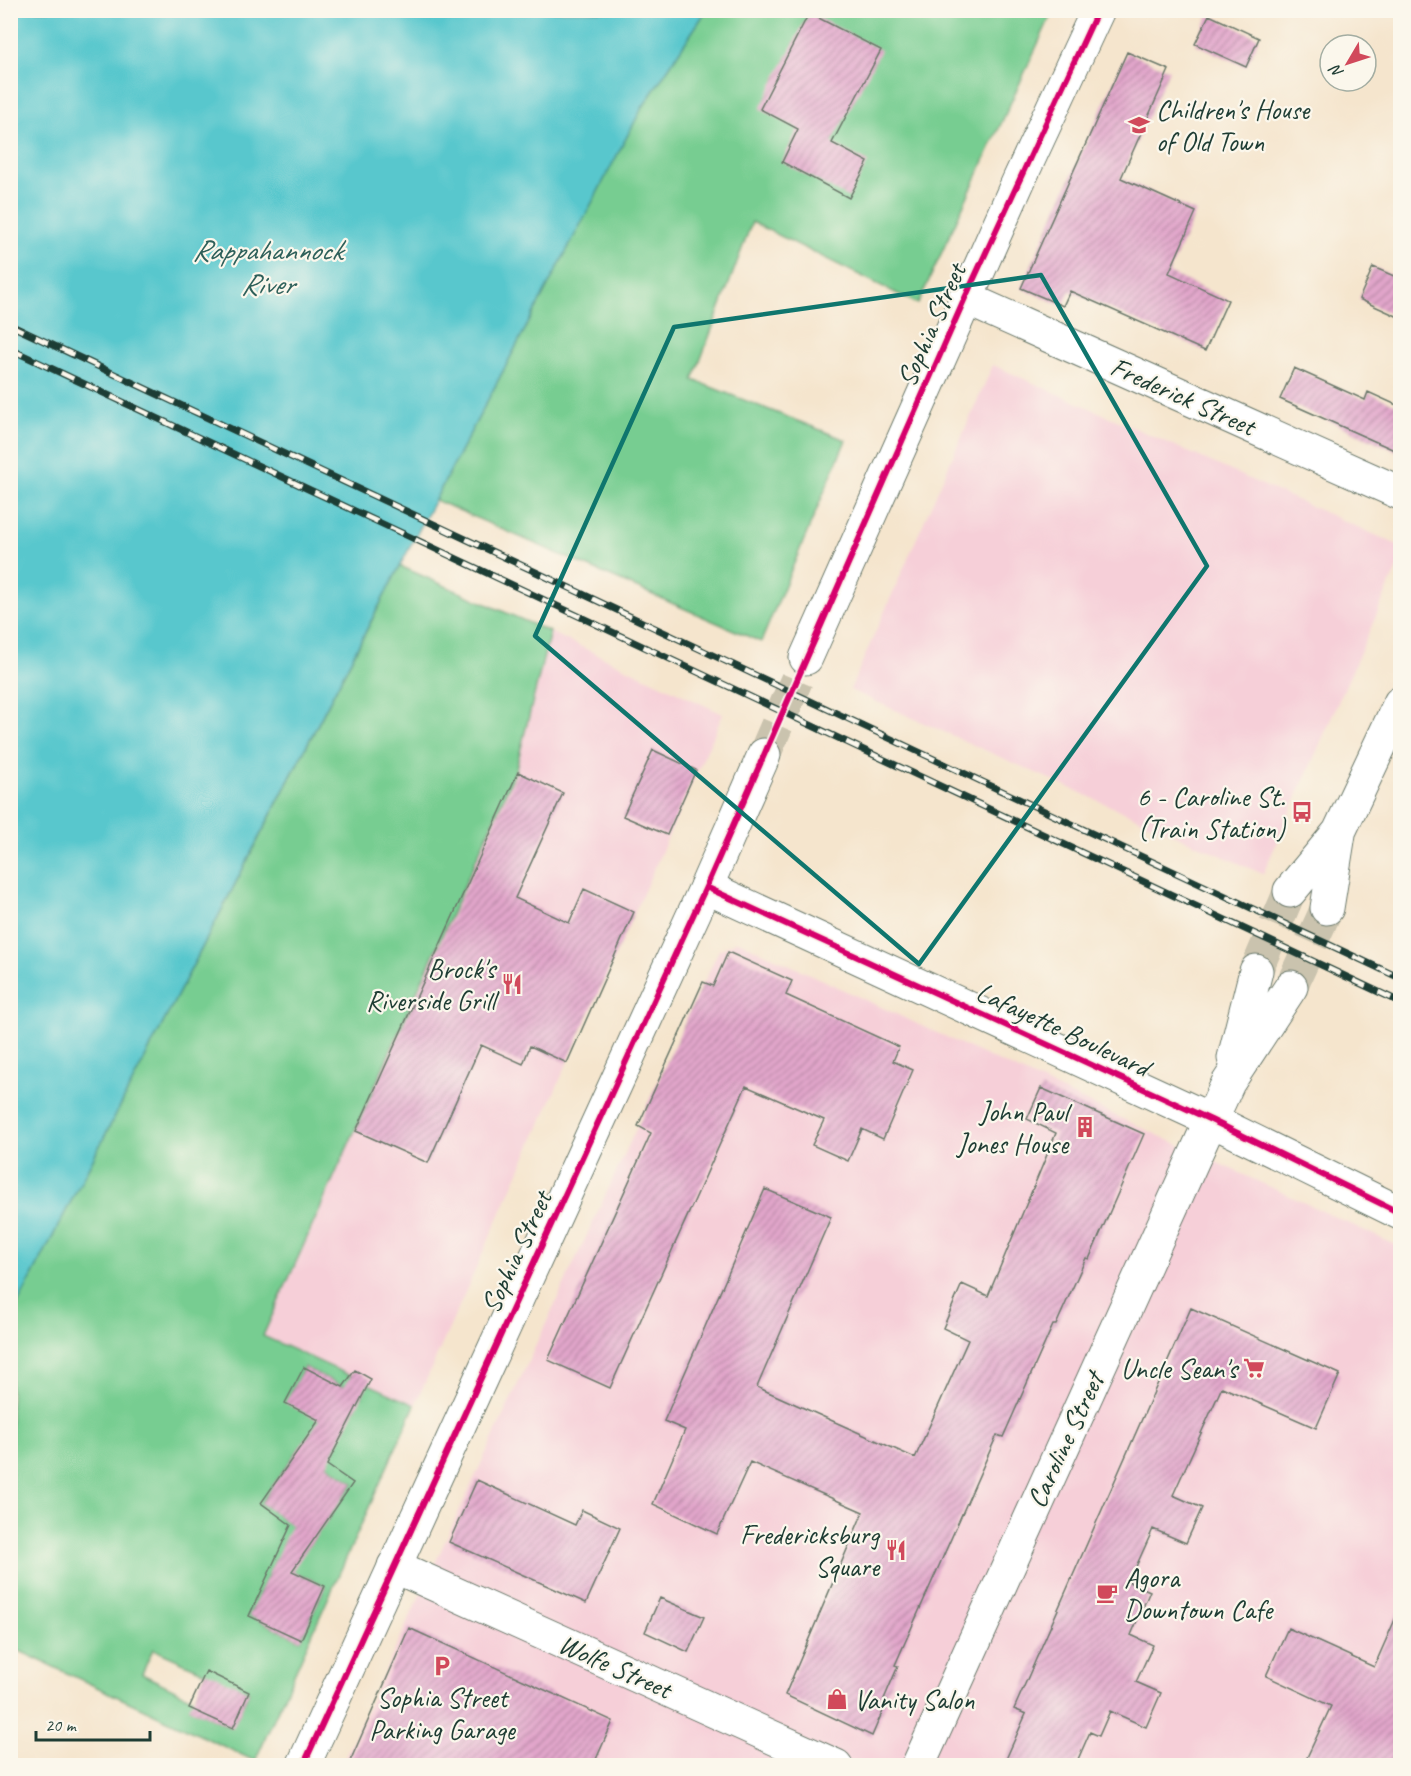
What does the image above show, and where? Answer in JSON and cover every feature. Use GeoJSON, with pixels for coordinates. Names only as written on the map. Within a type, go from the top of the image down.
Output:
{"type":"FeatureCollection","features":[{"type":"Feature","properties":{"kind":"main road","name":"Sophia Street"},"geometry":{"type":"LineString","coordinates":[[806,658],[965,298],[1098,10]]}},
{"type":"Feature","properties":{"kind":"main road","name":"Frederick Street"},"geometry":{"type":"LineString","coordinates":[[965,298],[1401,493]]}},
{"type":"Feature","properties":{"kind":"main road"},"geometry":{"type":"LineString","coordinates":[[1290,891],[1339,832],[1401,703]]}},
{"type":"Feature","properties":{"kind":"main road","name":"Sophia Street"},"geometry":{"type":"LineString","coordinates":[[303,1766],[706,887],[764,755]]}},
{"type":"Feature","properties":{"kind":"main road"},"geometry":{"type":"LineString","coordinates":[[1327,908],[1339,832]]}},
{"type":"Feature","properties":{"kind":"main road","name":"Lafayette Boulevard"},"geometry":{"type":"LineString","coordinates":[[706,887],[1211,1120],[1401,1213]]}},
{"type":"Feature","properties":{"kind":"main road","name":"Caroline Street"},"geometry":{"type":"LineString","coordinates":[[1228,1083],[1256,971]]}},
{"type":"Feature","properties":{"kind":"main road","name":"Caroline Street"},"geometry":{"type":"LineString","coordinates":[[918,1766],[1228,1083],[1291,987]]}},
{"type":"Feature","properties":{"kind":"main road","name":"Wolfe Street"},"geometry":{"type":"LineString","coordinates":[[394,1566],[836,1766]]}},
{"type":"Feature","properties":{"kind":"highlighted area"},"geometry":{"type":"Polygon","coordinates":[[[1041,275],[1207,566],[919,964],[535,636],[674,327],[1041,275]]]}},
{"type":"Feature","properties":{"kind":"shaded area"},"geometry":{"type":"Polygon","coordinates":[[[993,365],[1400,546],[1400,561],[1263,874],[850,690],[993,365]]]}},
{"type":"Feature","properties":{"kind":"shaded area"},"geometry":{"type":"Polygon","coordinates":[[[550,632],[723,714],[415,1405],[263,1337],[550,632]]]}},
{"type":"Feature","properties":{"kind":"shaded area"},"geometry":{"type":"Polygon","coordinates":[[[738,941],[1400,1247],[1400,1765],[341,1766],[719,950],[738,941]]]}},
{"type":"Feature","properties":{"kind":"green space"},"geometry":{"type":"Polygon","coordinates":[[[706,11],[1053,11],[918,304],[752,222],[693,380],[846,440],[761,642],[435,500],[642,108],[706,11]]]}},
{"type":"Feature","properties":{"kind":"green space"},"geometry":{"type":"Polygon","coordinates":[[[400,566],[550,632],[515,772],[263,1336],[415,1405],[255,1761],[11,1647],[11,1317],[400,566]],[[304,1367],[286,1402],[362,1396],[304,1367]],[[301,1446],[261,1503],[313,1540],[353,1483],[301,1446]],[[274,1563],[249,1616],[301,1640],[325,1586],[274,1563]],[[153,1649],[142,1674],[194,1699],[190,1708],[232,1728],[249,1692],[153,1649]]]}},
{"type":"Feature","properties":{"kind":"water","name":"Rappahannock River"},"geometry":{"type":"Polygon","coordinates":[[[11,10],[706,11],[642,108],[373,617],[11,1317],[11,10]]]}},
{"type":"Feature","properties":{"kind":"building"},"geometry":{"type":"Polygon","coordinates":[[[809,13],[881,50],[832,143],[868,162],[849,198],[782,162],[798,129],[760,109],[809,13]]]}},
{"type":"Feature","properties":{"kind":"building"},"geometry":{"type":"Polygon","coordinates":[[[1209,15],[1259,38],[1246,67],[1195,44],[1209,15]]]}},
{"type":"Feature","properties":{"kind":"building"},"geometry":{"type":"Polygon","coordinates":[[[1127,52],[1169,70],[1121,178],[1196,212],[1169,273],[1228,300],[1205,351],[1070,291],[1063,306],[1021,288],[1127,52]]]}},
{"type":"Feature","properties":{"kind":"building"},"geometry":{"type":"Polygon","coordinates":[[[1373,267],[1401,279],[1401,318],[1359,299],[1373,267]]]}},
{"type":"Feature","properties":{"kind":"building"},"geometry":{"type":"Polygon","coordinates":[[[1294,368],[1365,400],[1368,392],[1401,407],[1401,453],[1280,399],[1294,368]]]}},
{"type":"Feature","properties":{"kind":"building"},"geometry":{"type":"Polygon","coordinates":[[[653,750],[696,770],[667,835],[623,816],[653,750]]]}},
{"type":"Feature","properties":{"kind":"building","name":"Brock's Riverside Grill"},"geometry":{"type":"Polygon","coordinates":[[[518,772],[563,793],[515,898],[569,923],[584,889],[634,912],[567,1063],[530,1046],[523,1064],[481,1045],[428,1163],[356,1131],[518,772]]]}},
{"type":"Feature","properties":{"kind":"building"},"geometry":{"type":"Polygon","coordinates":[[[728,952],[792,981],[786,995],[899,1047],[893,1061],[913,1070],[883,1139],[862,1129],[848,1161],[812,1145],[824,1120],[746,1086],[610,1388],[548,1360],[651,1133],[638,1126],[703,982],[713,986],[728,952]]]}},
{"type":"Feature","properties":{"kind":"building"},"geometry":{"type":"Polygon","coordinates":[[[1041,1088],[1144,1134],[1089,1259],[1086,1258],[1056,1325],[1053,1325],[1003,1437],[997,1435],[895,1665],[898,1666],[884,1699],[887,1701],[872,1736],[785,1695],[863,1512],[750,1462],[717,1534],[653,1504],[685,1430],[664,1421],[765,1189],[831,1217],[757,1387],[915,1458],[968,1340],[943,1328],[962,1284],[988,1296],[1056,1133],[1027,1119],[1041,1088]]]}},
{"type":"Feature","properties":{"kind":"building"},"geometry":{"type":"Polygon","coordinates":[[[1191,1308],[1340,1374],[1316,1428],[1222,1387],[1173,1495],[1202,1508],[1186,1543],[1153,1529],[1129,1582],[1150,1591],[1131,1635],[1153,1645],[1136,1682],[1161,1693],[1146,1727],[1110,1711],[1099,1736],[1090,1732],[1075,1766],[1003,1766],[1026,1714],[1014,1709],[1191,1308]]]}},
{"type":"Feature","properties":{"kind":"building"},"geometry":{"type":"Polygon","coordinates":[[[304,1367],[343,1387],[355,1370],[371,1379],[327,1465],[353,1483],[292,1571],[325,1586],[301,1640],[249,1616],[291,1525],[261,1503],[319,1420],[285,1403],[304,1367]]]}},
{"type":"Feature","properties":{"kind":"building"},"geometry":{"type":"Polygon","coordinates":[[[477,1480],[575,1525],[582,1510],[620,1528],[586,1603],[449,1542],[477,1480]]]}},
{"type":"Feature","properties":{"kind":"building"},"geometry":{"type":"Polygon","coordinates":[[[660,1598],[704,1617],[688,1652],[645,1632],[660,1598]]]}},
{"type":"Feature","properties":{"kind":"building"},"geometry":{"type":"Polygon","coordinates":[[[1401,1606],[1401,1766],[1303,1766],[1331,1706],[1266,1676],[1288,1628],[1374,1667],[1401,1606]]]}},
{"type":"Feature","properties":{"kind":"building","name":"Sophia Street Parking Garage"},"geometry":{"type":"Polygon","coordinates":[[[409,1628],[613,1721],[593,1766],[348,1766],[409,1628]]]}},
{"type":"Feature","properties":{"kind":"building"},"geometry":{"type":"Polygon","coordinates":[[[206,1671],[249,1692],[233,1728],[189,1708],[206,1671]]]}},
{"type":"Feature","properties":{"kind":"tunnel"},"geometry":{"type":"LineString","coordinates":[[764,755],[806,658]]}},
{"type":"Feature","properties":{"kind":"tunnel"},"geometry":{"type":"LineString","coordinates":[[1256,971],[1290,891]]}},
{"type":"Feature","properties":{"kind":"tunnel"},"geometry":{"type":"LineString","coordinates":[[1291,987],[1327,908]]}},
{"type":"Feature","properties":{"kind":"railway"},"geometry":{"type":"LineString","coordinates":[[10,325],[1400,978]]}},
{"type":"Feature","properties":{"kind":"railway"},"geometry":{"type":"LineString","coordinates":[[10,349],[1400,1002]]}},
{"type":"Feature","properties":{"kind":"cycle path"},"geometry":{"type":"LineString","coordinates":[[303,1766],[706,887],[965,298],[1098,10]]}},
{"type":"Feature","properties":{"kind":"cycle path"},"geometry":{"type":"LineString","coordinates":[[706,887],[1211,1120],[1400,1213]]}},
{"type":"Feature","properties":{"kind":"place","name":"Children's House of Old Town"},"geometry":{"type":"Point","coordinates":[1139,125]}},
{"type":"Feature","properties":{"kind":"place","name":"6 - Caroline St. (Train Station)"},"geometry":{"type":"Point","coordinates":[1302,812]}},
{"type":"Feature","properties":{"kind":"place","name":"Brock's Riverside Grill"},"geometry":{"type":"Point","coordinates":[512,984]}},
{"type":"Feature","properties":{"kind":"place","name":"John Paul Jones House"},"geometry":{"type":"Point","coordinates":[1085,1127]}},
{"type":"Feature","properties":{"kind":"place","name":"Uncle Sean's"},"geometry":{"type":"Point","coordinates":[1254,1368]}},
{"type":"Feature","properties":{"kind":"place","name":"Fredericksburg Square"},"geometry":{"type":"Point","coordinates":[896,1550]}},
{"type":"Feature","properties":{"kind":"place","name":"Agora Downtown Cafe"},"geometry":{"type":"Point","coordinates":[1107,1593]}},
{"type":"Feature","properties":{"kind":"place","name":"Sophia Street Parking Garage"},"geometry":{"type":"Point","coordinates":[442,1666]}},
{"type":"Feature","properties":{"kind":"place","name":"Vanity Salon"},"geometry":{"type":"Point","coordinates":[837,1699]}}]}
